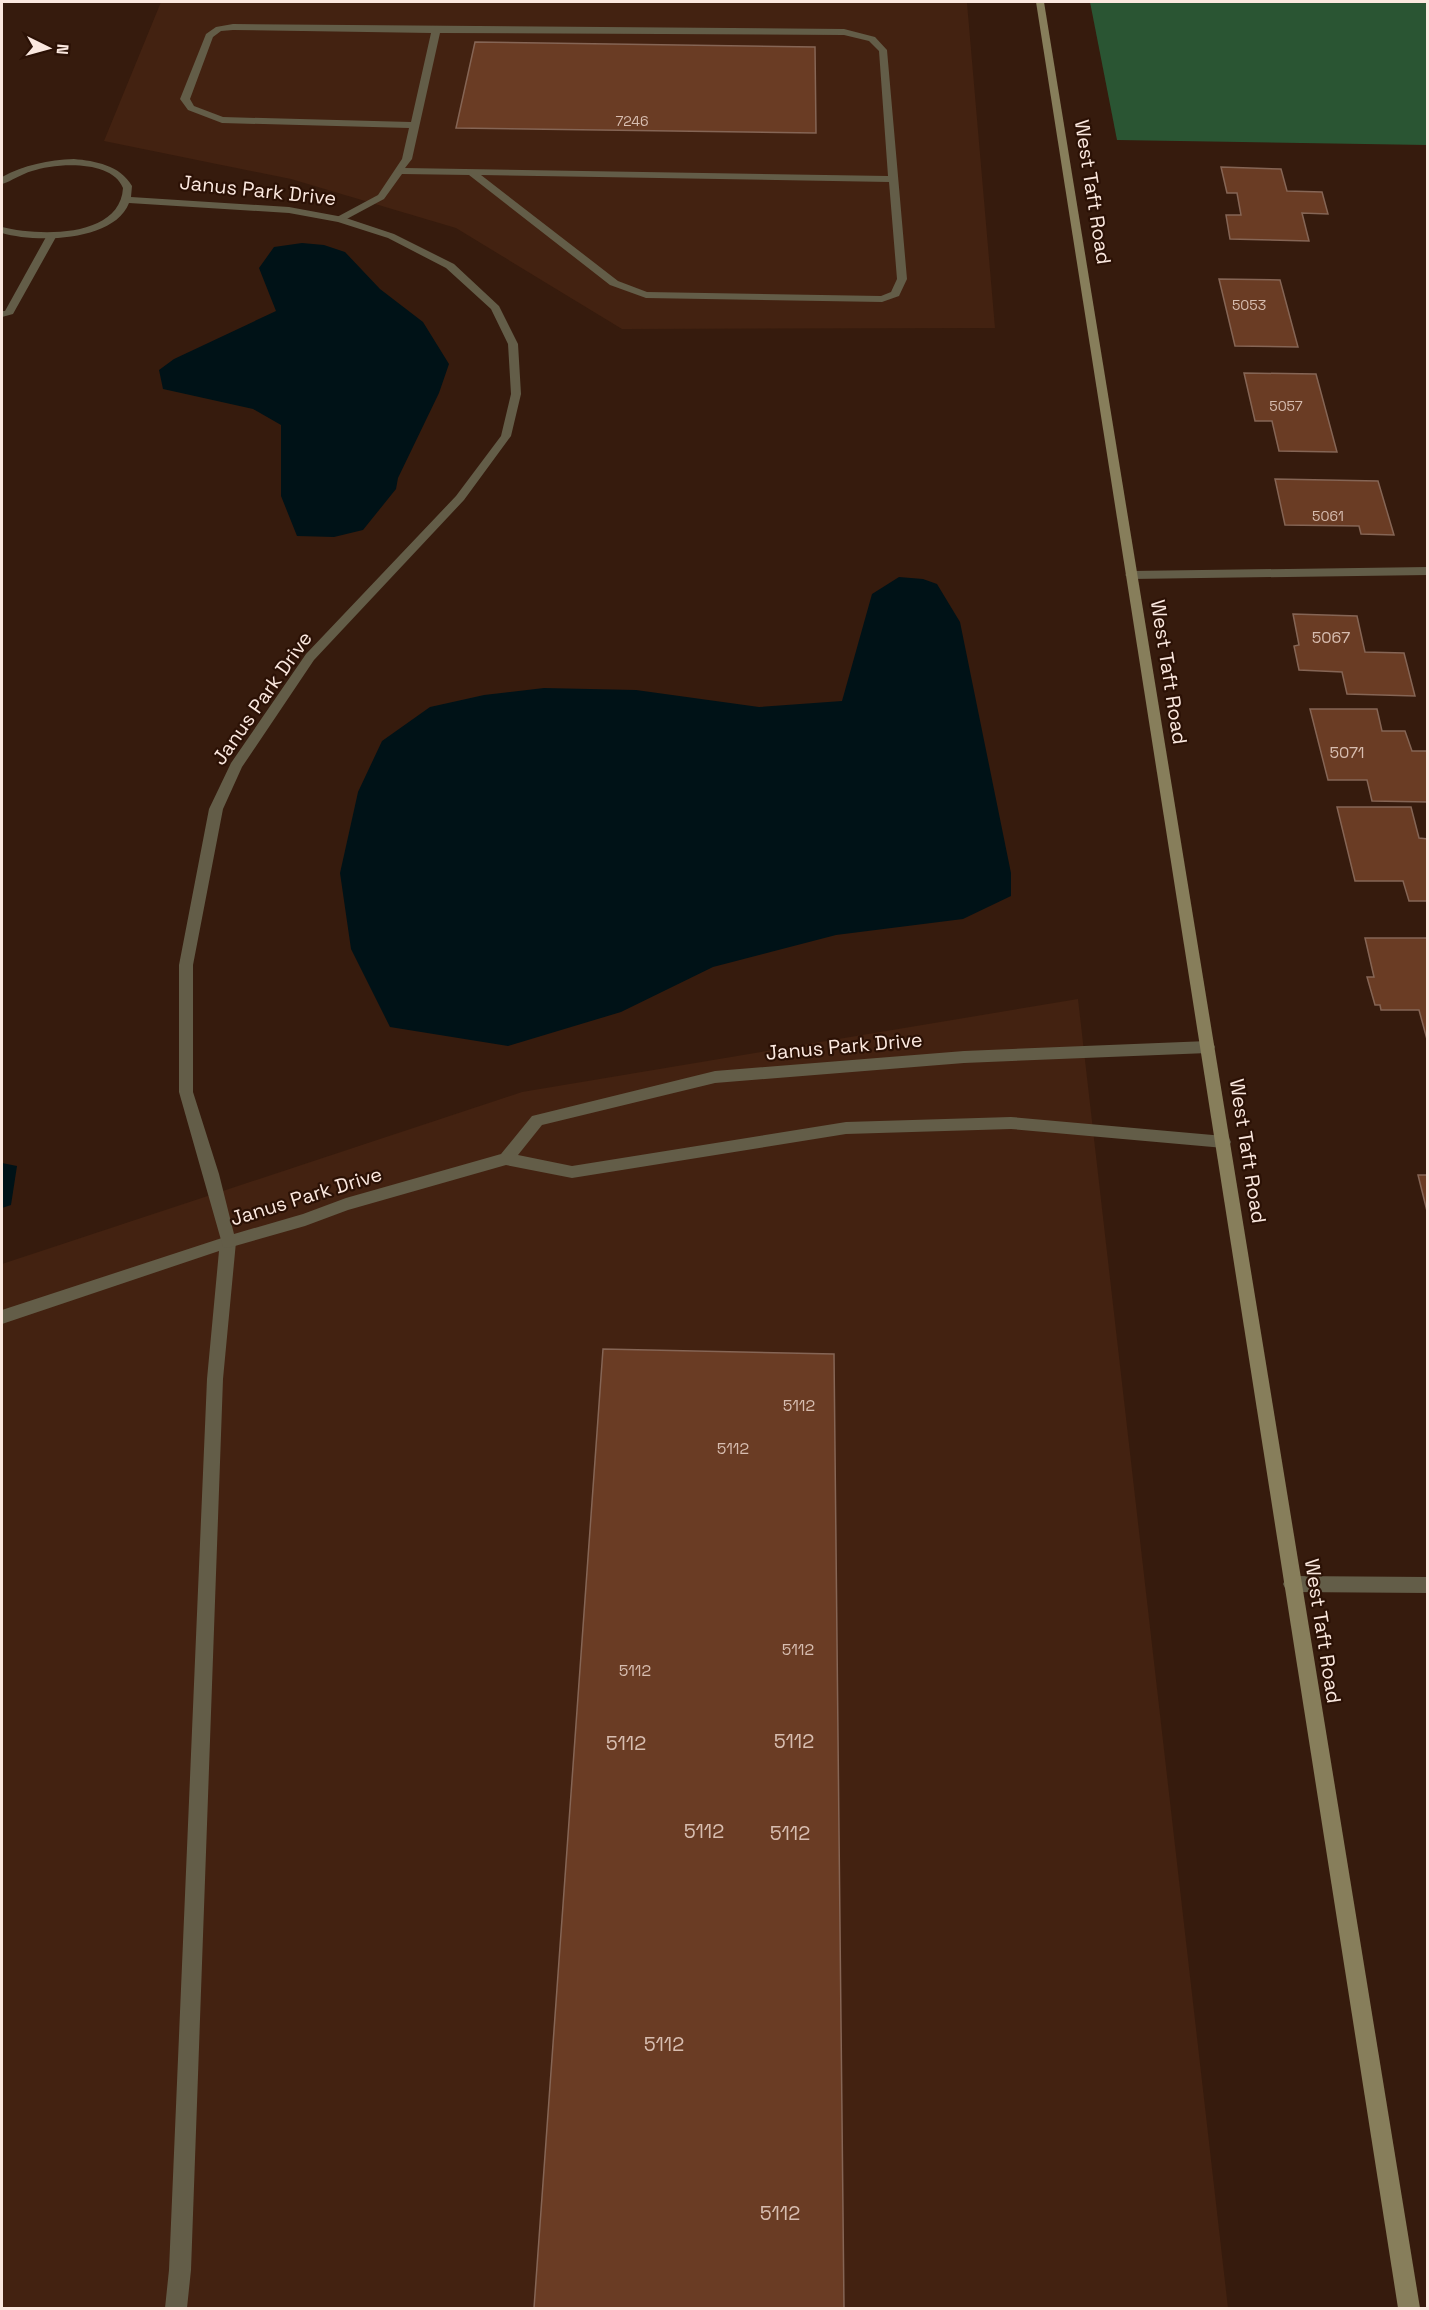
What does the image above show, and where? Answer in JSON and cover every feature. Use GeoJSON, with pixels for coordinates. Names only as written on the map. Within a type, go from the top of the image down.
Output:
{"type":"FeatureCollection","features":[{"type":"Feature","properties":{"kind":"main road","name":"West Taft Road"},"geometry":{"type":"LineString","coordinates":[[1040,2],[1409,2308]]}},
{"type":"Feature","properties":{"kind":"street"},"geometry":{"type":"LineString","coordinates":[[414,125],[222,120],[191,108],[185,99],[209,36],[219,29],[233,27],[844,32],[872,39],[883,50],[902,279],[895,294],[882,299],[646,295],[614,283],[471,172]]}},
{"type":"Feature","properties":{"kind":"street"},"geometry":{"type":"LineString","coordinates":[[340,219],[381,198],[407,159],[436,30]]}},
{"type":"Feature","properties":{"kind":"street"},"geometry":{"type":"LineString","coordinates":[[2,181],[30,168],[52,164],[94,165],[111,170],[123,178],[128,189],[127,200],[120,210],[91,228],[51,237],[26,236],[2,230]]}},
{"type":"Feature","properties":{"kind":"street"},"geometry":{"type":"LineString","coordinates":[[398,171],[893,179]]}},
{"type":"Feature","properties":{"kind":"street","name":"Janus Park Drive"},"geometry":{"type":"LineString","coordinates":[[127,200],[288,210],[340,219],[391,236],[450,266],[495,308],[513,344],[516,394],[506,436],[460,498],[310,657],[236,766],[216,809],[186,965],[186,1092],[211,1174],[228,1242],[306,1220],[346,1204],[506,1159],[572,1172],[846,1128],[1011,1123],[1224,1142]]}},
{"type":"Feature","properties":{"kind":"street"},"geometry":{"type":"LineString","coordinates":[[2,314],[8,314],[51,237]]}},
{"type":"Feature","properties":{"kind":"street"},"geometry":{"type":"LineString","coordinates":[[1131,575],[1428,571]]}},
{"type":"Feature","properties":{"kind":"street","name":"Janus Park Drive"},"geometry":{"type":"LineString","coordinates":[[506,1159],[537,1120],[715,1077],[964,1058],[1208,1047]]}},
{"type":"Feature","properties":{"kind":"street"},"geometry":{"type":"LineString","coordinates":[[2,1317],[228,1242],[215,1379],[180,2270],[176,2308]]}},
{"type":"Feature","properties":{"kind":"street"},"geometry":{"type":"LineString","coordinates":[[1292,1584],[1428,1585]]}},
{"type":"Feature","properties":{"kind":"shaded area"},"geometry":{"type":"Polygon","coordinates":[[[161,2],[967,3],[995,328],[622,329],[456,228],[291,179],[104,141],[161,2]]]}},
{"type":"Feature","properties":{"kind":"shaded area"},"geometry":{"type":"Polygon","coordinates":[[[302,243],[324,245],[345,252],[380,289],[423,322],[449,364],[439,393],[398,478],[396,489],[363,530],[334,537],[297,536],[281,496],[281,425],[253,409],[163,389],[159,370],[174,359],[276,311],[259,268],[274,247],[302,243]]]}},
{"type":"Feature","properties":{"kind":"shaded area"},"geometry":{"type":"Polygon","coordinates":[[[899,577],[923,579],[937,584],[960,622],[1011,873],[1011,896],[963,919],[836,935],[713,967],[621,1012],[508,1046],[390,1027],[351,949],[340,873],[358,792],[382,741],[430,707],[484,695],[544,688],[636,690],[759,707],[842,701],[872,594],[899,577]]]}},
{"type":"Feature","properties":{"kind":"shaded area"},"geometry":{"type":"Polygon","coordinates":[[[1078,999],[1228,2308],[2,2308],[2,1264],[522,1092],[1078,999]]]}},
{"type":"Feature","properties":{"kind":"shaded area"},"geometry":{"type":"Polygon","coordinates":[[[2,1163],[17,1166],[11,1205],[2,1208],[2,1163]]]}},
{"type":"Feature","properties":{"kind":"green space"},"geometry":{"type":"Polygon","coordinates":[[[1090,2],[1427,2],[1427,145],[1117,140],[1090,2]]]}},
{"type":"Feature","properties":{"kind":"building"},"geometry":{"type":"Polygon","coordinates":[[[475,42],[815,47],[816,133],[456,128],[475,42]]]}},
{"type":"Feature","properties":{"kind":"building"},"geometry":{"type":"Polygon","coordinates":[[[1221,167],[1281,169],[1287,191],[1322,192],[1328,214],[1302,213],[1309,241],[1230,239],[1226,215],[1241,215],[1237,193],[1227,193],[1221,167]]]}},
{"type":"Feature","properties":{"kind":"building"},"geometry":{"type":"Polygon","coordinates":[[[1219,279],[1280,280],[1298,347],[1235,346],[1219,279]]]}},
{"type":"Feature","properties":{"kind":"building"},"geometry":{"type":"Polygon","coordinates":[[[1244,373],[1316,374],[1337,452],[1279,451],[1272,421],[1255,421],[1244,373]]]}},
{"type":"Feature","properties":{"kind":"building"},"geometry":{"type":"Polygon","coordinates":[[[1275,479],[1378,481],[1394,535],[1361,534],[1359,526],[1285,525],[1275,479]]]}},
{"type":"Feature","properties":{"kind":"building"},"geometry":{"type":"Polygon","coordinates":[[[1293,614],[1357,616],[1365,652],[1404,653],[1415,696],[1347,694],[1342,672],[1299,670],[1294,646],[1299,645],[1293,614]]]}},
{"type":"Feature","properties":{"kind":"building"},"geometry":{"type":"Polygon","coordinates":[[[1310,709],[1377,709],[1382,731],[1405,731],[1412,751],[1428,751],[1428,802],[1372,801],[1367,780],[1328,780],[1310,709]]]}},
{"type":"Feature","properties":{"kind":"building"},"geometry":{"type":"Polygon","coordinates":[[[1337,807],[1411,807],[1419,838],[1428,839],[1428,901],[1409,901],[1403,881],[1355,881],[1337,807]]]}},
{"type":"Feature","properties":{"kind":"building"},"geometry":{"type":"Polygon","coordinates":[[[1365,938],[1428,938],[1428,1043],[1419,1010],[1381,1010],[1380,1005],[1375,1005],[1367,977],[1374,977],[1365,938]]]}},
{"type":"Feature","properties":{"kind":"building"},"geometry":{"type":"Polygon","coordinates":[[[1418,1175],[1428,1175],[1428,1215],[1418,1175]]]}},
{"type":"Feature","properties":{"kind":"building"},"geometry":{"type":"Polygon","coordinates":[[[603,1349],[834,1354],[844,2308],[534,2308],[603,1349]]]}}]}
